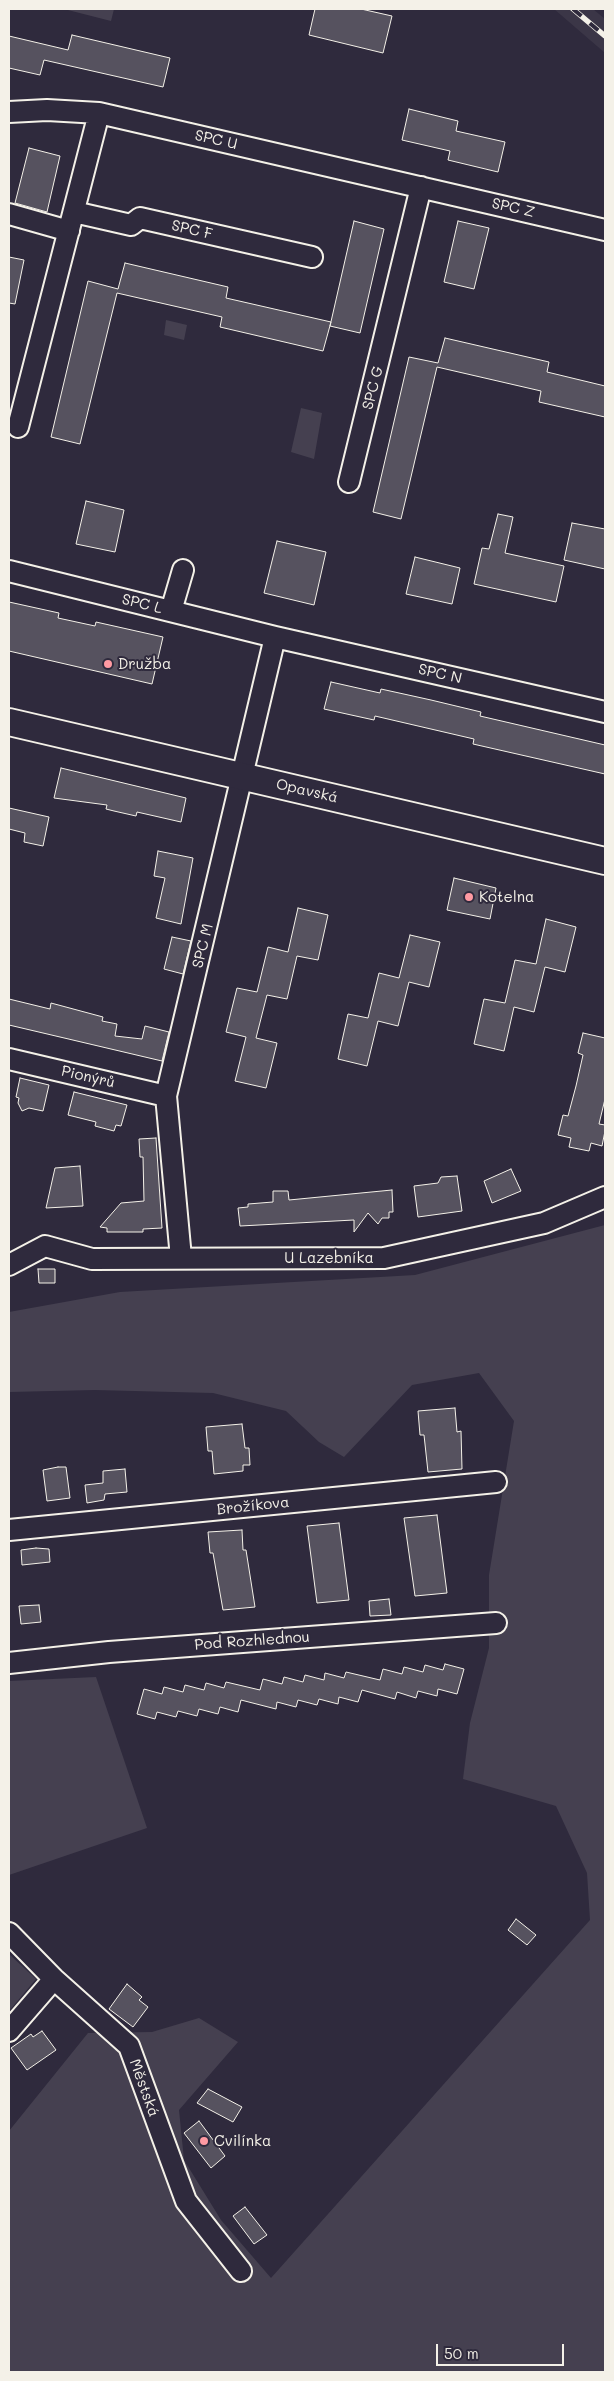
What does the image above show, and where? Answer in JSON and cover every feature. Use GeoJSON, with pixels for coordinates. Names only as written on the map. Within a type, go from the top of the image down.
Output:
{"type":"FeatureCollection","features":[{"type":"Feature","properties":{"kind":"main road","name":"Opavská"},"geometry":{"type":"LineString","coordinates":[[9,722],[605,861]]}},
{"type":"Feature","properties":{"kind":"street","name":"SPC U"},"geometry":{"type":"LineString","coordinates":[[9,112],[47,110],[99,113],[421,188]]}},
{"type":"Feature","properties":{"kind":"street"},"geometry":{"type":"LineString","coordinates":[[18,427],[99,113]]}},
{"type":"Feature","properties":{"kind":"street","name":"SPC Z"},"geometry":{"type":"LineString","coordinates":[[421,188],[605,230]]}},
{"type":"Feature","properties":{"kind":"street","name":"SPC G"},"geometry":{"type":"LineString","coordinates":[[349,482],[421,188]]}},
{"type":"Feature","properties":{"kind":"street","name":"SPC F"},"geometry":{"type":"LineString","coordinates":[[9,214],[71,221],[131,224],[140,218],[312,257]]}},
{"type":"Feature","properties":{"kind":"street"},"geometry":{"type":"LineString","coordinates":[[171,611],[183,570]]}},
{"type":"Feature","properties":{"kind":"street","name":"SPC L"},"geometry":{"type":"LineString","coordinates":[[9,571],[275,637]]}},
{"type":"Feature","properties":{"kind":"street","name":"SPC N"},"geometry":{"type":"LineString","coordinates":[[275,637],[605,712]]}},
{"type":"Feature","properties":{"kind":"street","name":"SPC M"},"geometry":{"type":"LineString","coordinates":[[181,1258],[166,1096],[275,637]]}},
{"type":"Feature","properties":{"kind":"street","name":"Pionýrů"},"geometry":{"type":"LineString","coordinates":[[9,1059],[166,1096]]}},
{"type":"Feature","properties":{"kind":"street","name":"U Lazebníka"},"geometry":{"type":"LineString","coordinates":[[9,1265],[45,1246],[92,1259],[384,1258],[544,1223],[605,1197]]}},
{"type":"Feature","properties":{"kind":"street","name":"Brožíkova"},"geometry":{"type":"LineString","coordinates":[[9,1530],[496,1482]]}},
{"type":"Feature","properties":{"kind":"street","name":"Pod Rozhlednou"},"geometry":{"type":"LineString","coordinates":[[9,1663],[108,1652],[496,1622]]}},
{"type":"Feature","properties":{"kind":"street","name":"Městská"},"geometry":{"type":"LineString","coordinates":[[9,1933],[54,1978],[129,2046],[186,2201],[241,2271]]}},
{"type":"Feature","properties":{"kind":"street"},"geometry":{"type":"LineString","coordinates":[[9,2031],[54,1978]]}},
{"type":"Feature","properties":{"kind":"shaded area"},"geometry":{"type":"Polygon","coordinates":[[[64,9],[114,9],[111,21],[64,9]]]}},
{"type":"Feature","properties":{"kind":"shaded area"},"geometry":{"type":"Polygon","coordinates":[[[554,9],[593,9],[605,19],[605,53],[554,9]]]}},
{"type":"Feature","properties":{"kind":"shaded area"},"geometry":{"type":"Polygon","coordinates":[[[166,320],[187,325],[184,340],[164,335],[166,320]]]}},
{"type":"Feature","properties":{"kind":"shaded area"},"geometry":{"type":"Polygon","coordinates":[[[301,408],[322,413],[314,459],[291,452],[301,408]]]}},
{"type":"Feature","properties":{"kind":"shaded area"},"geometry":{"type":"Polygon","coordinates":[[[605,1225],[605,2372],[9,2372],[9,2131],[88,2033],[152,2032],[199,2018],[238,2042],[179,2110],[184,2160],[221,2220],[271,2278],[590,1920],[587,1873],[556,1806],[463,1779],[470,1723],[489,1648],[489,1575],[514,1421],[479,1373],[412,1385],[344,1457],[319,1442],[286,1411],[213,1393],[95,1390],[9,1392],[9,1312],[120,1292],[415,1275],[605,1225]]]}},
{"type":"Feature","properties":{"kind":"shaded area"},"geometry":{"type":"Polygon","coordinates":[[[96,1677],[147,1828],[9,1875],[9,1681],[96,1677]]]}},
{"type":"Feature","properties":{"kind":"shaded area"},"geometry":{"type":"Polygon","coordinates":[[[9,1954],[36,1979],[9,2011],[9,1954]]]}},
{"type":"Feature","properties":{"kind":"building"},"geometry":{"type":"Polygon","coordinates":[[[315,9],[361,9],[392,16],[383,53],[309,35],[315,9]]]}},
{"type":"Feature","properties":{"kind":"building"},"geometry":{"type":"Polygon","coordinates":[[[72,35],[170,58],[163,87],[44,60],[40,75],[9,68],[9,36],[68,50],[72,35]]]}},
{"type":"Feature","properties":{"kind":"building"},"geometry":{"type":"Polygon","coordinates":[[[409,109],[458,121],[456,131],[505,142],[498,172],[448,160],[450,151],[402,140],[409,109]]]}},
{"type":"Feature","properties":{"kind":"building"},"geometry":{"type":"Polygon","coordinates":[[[29,148],[60,156],[47,212],[15,203],[29,148]]]}},
{"type":"Feature","properties":{"kind":"building"},"geometry":{"type":"Polygon","coordinates":[[[354,221],[384,229],[360,333],[330,326],[354,221]]]}},
{"type":"Feature","properties":{"kind":"building"},"geometry":{"type":"Polygon","coordinates":[[[458,221],[489,228],[474,289],[444,282],[458,221]]]}},
{"type":"Feature","properties":{"kind":"building"},"geometry":{"type":"Polygon","coordinates":[[[9,257],[24,260],[15,304],[9,303],[9,257]]]}},
{"type":"Feature","properties":{"kind":"building"},"geometry":{"type":"Polygon","coordinates":[[[125,263],[228,287],[226,298],[331,322],[323,351],[220,327],[222,317],[117,293],[80,444],[51,437],[88,281],[118,289],[125,263]]]}},
{"type":"Feature","properties":{"kind":"building"},"geometry":{"type":"Polygon","coordinates":[[[445,338],[549,362],[547,372],[605,386],[605,417],[539,402],[541,391],[437,367],[401,519],[373,512],[409,357],[438,363],[445,338]]]}},
{"type":"Feature","properties":{"kind":"building"},"geometry":{"type":"Polygon","coordinates":[[[86,501],[124,510],[115,552],[76,544],[86,501]]]}},
{"type":"Feature","properties":{"kind":"building"},"geometry":{"type":"Polygon","coordinates":[[[498,514],[513,517],[505,553],[564,566],[556,602],[474,584],[482,548],[489,549],[498,514]]]}},
{"type":"Feature","properties":{"kind":"building"},"geometry":{"type":"Polygon","coordinates":[[[572,523],[605,529],[605,569],[564,560],[572,523]]]}},
{"type":"Feature","properties":{"kind":"building"},"geometry":{"type":"Polygon","coordinates":[[[277,541],[326,552],[314,605],[264,593],[277,541]]]}},
{"type":"Feature","properties":{"kind":"building"},"geometry":{"type":"Polygon","coordinates":[[[415,557],[460,568],[452,604],[406,594],[415,557]]]}},
{"type":"Feature","properties":{"kind":"building"},"geometry":{"type":"Polygon","coordinates":[[[9,602],[59,613],[58,618],[95,626],[96,622],[163,637],[152,684],[9,651],[9,602]]]}},
{"type":"Feature","properties":{"kind":"building"},"geometry":{"type":"Polygon","coordinates":[[[331,682],[380,693],[381,689],[431,700],[481,712],[480,716],[605,745],[605,774],[473,744],[474,739],[375,716],[374,720],[324,709],[331,682]]]}},
{"type":"Feature","properties":{"kind":"building"},"geometry":{"type":"Polygon","coordinates":[[[61,768],[186,798],[181,822],[137,812],[136,816],[114,811],[106,809],[107,805],[54,798],[61,768]]]}},
{"type":"Feature","properties":{"kind":"building"},"geometry":{"type":"Polygon","coordinates":[[[9,808],[49,817],[43,846],[24,842],[25,833],[9,829],[9,808]]]}},
{"type":"Feature","properties":{"kind":"building"},"geometry":{"type":"Polygon","coordinates":[[[158,851],[193,858],[181,924],[156,918],[165,878],[154,876],[158,851]]]}},
{"type":"Feature","properties":{"kind":"building"},"geometry":{"type":"Polygon","coordinates":[[[454,878],[496,888],[490,919],[447,910],[454,878]]]}},
{"type":"Feature","properties":{"kind":"building"},"geometry":{"type":"Polygon","coordinates":[[[298,908],[328,915],[318,960],[297,956],[287,999],[267,995],[256,1038],[277,1043],[266,1088],[235,1081],[246,1037],[226,1032],[237,988],[257,992],[268,947],[288,952],[298,908]]]}},
{"type":"Feature","properties":{"kind":"building"},"geometry":{"type":"Polygon","coordinates":[[[546,919],[576,927],[565,972],[545,967],[534,1012],[514,1007],[504,1051],[474,1044],[484,999],[505,1003],[515,960],[536,964],[546,919]]]}},
{"type":"Feature","properties":{"kind":"building"},"geometry":{"type":"Polygon","coordinates":[[[410,935],[440,942],[429,987],[409,982],[398,1026],[378,1021],[367,1066],[338,1059],[348,1014],[368,1018],[379,973],[399,978],[410,935]]]}},
{"type":"Feature","properties":{"kind":"building"},"geometry":{"type":"Polygon","coordinates":[[[172,937],[191,941],[183,974],[164,969],[172,937]]]}},
{"type":"Feature","properties":{"kind":"building"},"geometry":{"type":"Polygon","coordinates":[[[9,999],[50,1009],[51,1003],[103,1017],[102,1021],[117,1024],[115,1036],[142,1039],[145,1026],[169,1032],[162,1061],[9,1025],[9,999]]]}},
{"type":"Feature","properties":{"kind":"building"},"geometry":{"type":"Polygon","coordinates":[[[583,1033],[605,1038],[605,1099],[599,1124],[605,1125],[605,1131],[602,1146],[591,1143],[589,1151],[569,1147],[571,1138],[558,1135],[563,1115],[568,1116],[576,1086],[583,1055],[578,1053],[583,1033]]]}},
{"type":"Feature","properties":{"kind":"building"},"geometry":{"type":"Polygon","coordinates":[[[20,1078],[49,1085],[43,1111],[29,1108],[22,1111],[18,1103],[19,1098],[16,1097],[20,1078]]]}},
{"type":"Feature","properties":{"kind":"building"},"geometry":{"type":"Polygon","coordinates":[[[74,1092],[127,1105],[121,1126],[116,1125],[114,1131],[95,1126],[96,1122],[68,1115],[74,1092]]]}},
{"type":"Feature","properties":{"kind":"building"},"geometry":{"type":"Polygon","coordinates":[[[156,1138],[162,1228],[143,1229],[143,1232],[107,1232],[107,1228],[100,1227],[121,1203],[144,1201],[143,1157],[140,1157],[139,1139],[156,1138]]]}},
{"type":"Feature","properties":{"kind":"building"},"geometry":{"type":"Polygon","coordinates":[[[80,1166],[83,1206],[46,1208],[55,1168],[80,1166]]]}},
{"type":"Feature","properties":{"kind":"building"},"geometry":{"type":"Polygon","coordinates":[[[511,1169],[521,1191],[492,1203],[484,1181],[511,1169]]]}},
{"type":"Feature","properties":{"kind":"building"},"geometry":{"type":"Polygon","coordinates":[[[457,1176],[462,1211],[418,1217],[414,1186],[438,1183],[441,1177],[457,1176]]]}},
{"type":"Feature","properties":{"kind":"building"},"geometry":{"type":"Polygon","coordinates":[[[392,1190],[393,1212],[389,1212],[389,1218],[382,1218],[378,1224],[368,1213],[354,1232],[354,1220],[240,1226],[238,1208],[248,1207],[248,1204],[273,1202],[273,1191],[288,1191],[289,1200],[392,1190]]]}},
{"type":"Feature","properties":{"kind":"building"},"geometry":{"type":"Polygon","coordinates":[[[38,1269],[55,1269],[55,1283],[39,1283],[38,1269]]]}},
{"type":"Feature","properties":{"kind":"building"},"geometry":{"type":"Polygon","coordinates":[[[455,1408],[457,1432],[461,1431],[462,1469],[428,1472],[424,1435],[420,1435],[418,1411],[455,1408]]]}},
{"type":"Feature","properties":{"kind":"building"},"geometry":{"type":"Polygon","coordinates":[[[242,1424],[245,1448],[249,1448],[250,1465],[243,1465],[243,1471],[214,1474],[212,1451],[208,1451],[206,1427],[242,1424]]]}},
{"type":"Feature","properties":{"kind":"building"},"geometry":{"type":"Polygon","coordinates":[[[66,1467],[70,1498],[47,1501],[43,1470],[66,1467]]]}},
{"type":"Feature","properties":{"kind":"building"},"geometry":{"type":"Polygon","coordinates":[[[125,1469],[127,1492],[105,1494],[104,1500],[87,1503],[85,1485],[103,1483],[103,1471],[125,1469]]]}},
{"type":"Feature","properties":{"kind":"building"},"geometry":{"type":"Polygon","coordinates":[[[437,1515],[447,1593],[415,1596],[404,1518],[437,1515]]]}},
{"type":"Feature","properties":{"kind":"building"},"geometry":{"type":"Polygon","coordinates":[[[339,1523],[349,1600],[317,1603],[307,1526],[339,1523]]]}},
{"type":"Feature","properties":{"kind":"building"},"geometry":{"type":"Polygon","coordinates":[[[242,1530],[243,1550],[246,1550],[255,1607],[223,1610],[213,1553],[210,1553],[208,1532],[242,1530]]]}},
{"type":"Feature","properties":{"kind":"building"},"geometry":{"type":"Polygon","coordinates":[[[49,1549],[50,1562],[22,1565],[21,1550],[49,1549]]]}},
{"type":"Feature","properties":{"kind":"building"},"geometry":{"type":"Polygon","coordinates":[[[389,1599],[391,1615],[370,1616],[369,1601],[389,1599]]]}},
{"type":"Feature","properties":{"kind":"building"},"geometry":{"type":"Polygon","coordinates":[[[39,1605],[41,1622],[21,1624],[19,1606],[39,1605]]]}},
{"type":"Feature","properties":{"kind":"building"},"geometry":{"type":"Polygon","coordinates":[[[445,1664],[464,1669],[457,1694],[438,1689],[437,1696],[418,1691],[416,1698],[397,1692],[395,1699],[362,1690],[358,1702],[339,1697],[338,1704],[319,1699],[317,1705],[298,1700],[296,1707],[277,1702],[276,1709],[241,1700],[238,1712],[220,1707],[218,1714],[199,1709],[197,1716],[178,1711],[176,1717],[157,1712],[155,1719],[137,1714],[144,1689],[162,1694],[164,1687],[183,1692],[185,1685],[204,1690],[206,1683],[224,1688],[226,1682],[260,1690],[263,1679],[282,1684],[284,1677],[303,1682],[305,1675],[324,1680],[325,1673],[344,1678],[346,1672],[380,1680],[383,1669],[402,1674],[404,1667],[423,1672],[425,1665],[443,1670],[445,1664]]]}},
{"type":"Feature","properties":{"kind":"building"},"geometry":{"type":"Polygon","coordinates":[[[516,1919],[536,1935],[527,1945],[508,1930],[516,1919]]]}},
{"type":"Feature","properties":{"kind":"building"},"geometry":{"type":"Polygon","coordinates":[[[127,1984],[142,1997],[139,2000],[148,2007],[133,2027],[109,2009],[127,1984]]]}},
{"type":"Feature","properties":{"kind":"building"},"geometry":{"type":"Polygon","coordinates":[[[42,2031],[56,2050],[27,2070],[11,2048],[31,2034],[33,2037],[42,2031]]]}},
{"type":"Feature","properties":{"kind":"building"},"geometry":{"type":"Polygon","coordinates":[[[208,2089],[242,2107],[233,2122],[197,2103],[208,2089]]]}},
{"type":"Feature","properties":{"kind":"building"},"geometry":{"type":"Polygon","coordinates":[[[199,2121],[225,2156],[211,2168],[184,2133],[199,2121]]]}},
{"type":"Feature","properties":{"kind":"building"},"geometry":{"type":"Polygon","coordinates":[[[245,2207],[267,2235],[254,2244],[233,2216],[245,2207]]]}},
{"type":"Feature","properties":{"kind":"railway"},"geometry":{"type":"LineString","coordinates":[[573,9],[605,36]]}},
{"type":"Feature","properties":{"kind":"place","name":"Družba"},"geometry":{"type":"Point","coordinates":[108,664]}},
{"type":"Feature","properties":{"kind":"place","name":"Kotelna"},"geometry":{"type":"Point","coordinates":[469,897]}},
{"type":"Feature","properties":{"kind":"place","name":"Cvilínka"},"geometry":{"type":"Point","coordinates":[204,2141]}}]}
